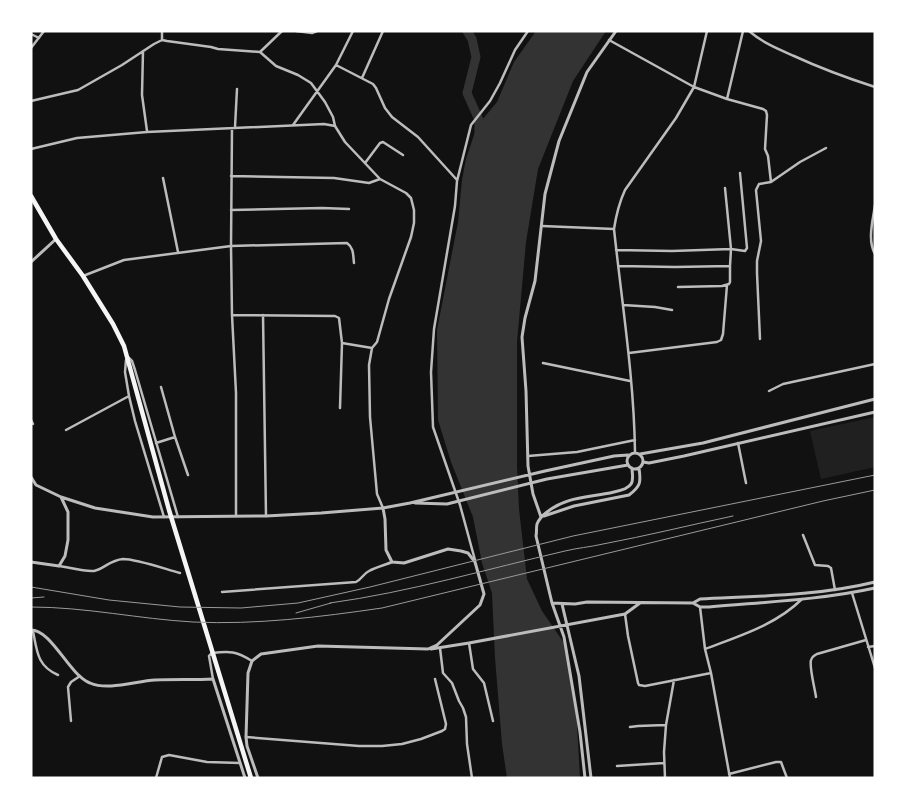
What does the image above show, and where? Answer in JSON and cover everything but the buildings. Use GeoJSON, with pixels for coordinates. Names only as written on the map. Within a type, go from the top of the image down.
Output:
{"type":"FeatureCollection","features":[{"type":"Feature","properties":{"kind":"main road"},"geometry":{"type":"LineString","coordinates":[[31,196],[56,239],[83,276],[113,324],[127,356],[172,522],[251,778]]}},
{"type":"Feature","properties":{"kind":"street"},"geometry":{"type":"LineString","coordinates":[[31,48],[44,31]]}},
{"type":"Feature","properties":{"kind":"street"},"geometry":{"type":"LineString","coordinates":[[162,31],[162,40]]}},
{"type":"Feature","properties":{"kind":"street"},"geometry":{"type":"LineString","coordinates":[[260,52],[282,31]]}},
{"type":"Feature","properties":{"kind":"street"},"geometry":{"type":"LineString","coordinates":[[296,31],[312,33],[317,31]]}},
{"type":"Feature","properties":{"kind":"street"},"geometry":{"type":"LineString","coordinates":[[293,126],[336,65],[352,31]]}},
{"type":"Feature","properties":{"kind":"street"},"geometry":{"type":"LineString","coordinates":[[362,78],[383,31]]}},
{"type":"Feature","properties":{"kind":"street"},"geometry":{"type":"LineString","coordinates":[[428,649],[437,645],[480,605],[484,594],[458,498],[433,427],[431,372],[434,329],[456,206],[457,181],[472,125],[490,101],[515,50],[528,31]]}},
{"type":"Feature","properties":{"kind":"street"},"geometry":{"type":"LineString","coordinates":[[541,517],[533,494],[528,466],[522,337],[535,281],[545,194],[559,141],[587,72],[616,31]]}},
{"type":"Feature","properties":{"kind":"street"},"geometry":{"type":"LineString","coordinates":[[635,452],[629,353],[616,250],[615,218],[625,190],[676,118],[694,87],[707,31]]}},
{"type":"Feature","properties":{"kind":"street"},"geometry":{"type":"LineString","coordinates":[[727,99],[743,31]]}},
{"type":"Feature","properties":{"kind":"street"},"geometry":{"type":"LineString","coordinates":[[749,31],[773,47],[790,55],[835,74],[875,87]]}},
{"type":"Feature","properties":{"kind":"street"},"geometry":{"type":"LineString","coordinates":[[31,34],[39,38]]}},
{"type":"Feature","properties":{"kind":"street"},"geometry":{"type":"LineString","coordinates":[[31,101],[78,90],[122,66],[162,40],[189,43],[218,50],[260,52],[276,66],[298,75],[311,83],[325,102],[333,117],[335,126],[345,142],[380,179],[406,193],[411,198],[414,210],[414,224],[411,237],[389,299],[380,335],[372,348],[369,366],[370,417],[377,494],[385,519],[386,550],[392,562]]}},
{"type":"Feature","properties":{"kind":"street"},"geometry":{"type":"LineString","coordinates":[[609,40],[694,87],[763,109],[767,115],[765,149],[768,156],[771,182]]}},
{"type":"Feature","properties":{"kind":"street"},"geometry":{"type":"LineString","coordinates":[[143,51],[142,95],[148,132]]}},
{"type":"Feature","properties":{"kind":"street"},"geometry":{"type":"LineString","coordinates":[[336,65],[373,84],[392,117],[418,137],[457,181]]}},
{"type":"Feature","properties":{"kind":"street"},"geometry":{"type":"LineString","coordinates":[[236,89],[231,176],[232,316],[236,393],[236,516]]}},
{"type":"Feature","properties":{"kind":"street"},"geometry":{"type":"LineString","coordinates":[[31,149],[77,138],[148,132],[324,124],[335,126]]}},
{"type":"Feature","properties":{"kind":"street"},"geometry":{"type":"LineString","coordinates":[[365,163],[380,143],[383,142],[403,155]]}},
{"type":"Feature","properties":{"kind":"street"},"geometry":{"type":"LineString","coordinates":[[760,340],[757,261],[762,242],[756,190],[759,184],[771,182],[800,162],[826,148]]}},
{"type":"Feature","properties":{"kind":"street"},"geometry":{"type":"LineString","coordinates":[[616,250],[731,249],[745,251],[747,248],[740,173]]}},
{"type":"Feature","properties":{"kind":"street"},"geometry":{"type":"LineString","coordinates":[[231,176],[334,178],[369,183],[380,179]]}},
{"type":"Feature","properties":{"kind":"street"},"geometry":{"type":"LineString","coordinates":[[163,178],[178,253]]}},
{"type":"Feature","properties":{"kind":"street"},"geometry":{"type":"LineString","coordinates":[[629,353],[721,340],[724,334],[727,285],[730,282],[731,249],[725,188]]}},
{"type":"Feature","properties":{"kind":"street"},"geometry":{"type":"LineString","coordinates":[[875,205],[872,226],[872,244],[875,254]]}},
{"type":"Feature","properties":{"kind":"street"},"geometry":{"type":"LineString","coordinates":[[231,210],[349,209]]}},
{"type":"Feature","properties":{"kind":"street"},"geometry":{"type":"LineString","coordinates":[[542,226],[614,229]]}},
{"type":"Feature","properties":{"kind":"street"},"geometry":{"type":"LineString","coordinates":[[31,262],[56,239]]}},
{"type":"Feature","properties":{"kind":"street"},"geometry":{"type":"LineString","coordinates":[[83,276],[124,260],[231,246],[347,243],[353,249],[354,263]]}},
{"type":"Feature","properties":{"kind":"street"},"geometry":{"type":"LineString","coordinates":[[619,266],[730,266]]}},
{"type":"Feature","properties":{"kind":"street"},"geometry":{"type":"LineString","coordinates":[[678,287],[727,285]]}},
{"type":"Feature","properties":{"kind":"street"},"geometry":{"type":"LineString","coordinates":[[623,305],[672,310]]}},
{"type":"Feature","properties":{"kind":"street"},"geometry":{"type":"LineString","coordinates":[[232,316],[339,318],[342,343],[340,408]]}},
{"type":"Feature","properties":{"kind":"street"},"geometry":{"type":"LineString","coordinates":[[263,316],[266,516]]}},
{"type":"Feature","properties":{"kind":"street"},"geometry":{"type":"LineString","coordinates":[[342,343],[372,348]]}},
{"type":"Feature","properties":{"kind":"street"},"geometry":{"type":"LineString","coordinates":[[127,356],[125,372],[129,396],[164,517]]}},
{"type":"Feature","properties":{"kind":"street"},"geometry":{"type":"LineString","coordinates":[[127,356],[132,361],[135,370],[178,517]]}},
{"type":"Feature","properties":{"kind":"street"},"geometry":{"type":"LineString","coordinates":[[543,363],[630,381]]}},
{"type":"Feature","properties":{"kind":"street"},"geometry":{"type":"LineString","coordinates":[[769,390],[783,384],[875,364]]}},
{"type":"Feature","properties":{"kind":"street"},"geometry":{"type":"LineString","coordinates":[[161,387],[188,475]]}},
{"type":"Feature","properties":{"kind":"street"},"geometry":{"type":"LineString","coordinates":[[66,430],[129,396]]}},
{"type":"Feature","properties":{"kind":"street"},"geometry":{"type":"LineString","coordinates":[[31,477],[33,484],[61,497],[95,508],[153,517],[266,516],[382,508],[614,456],[628,455],[635,452],[640,454],[703,443],[875,399]]}},
{"type":"Feature","properties":{"kind":"street"},"geometry":{"type":"LineString","coordinates":[[643,462],[649,463],[684,456],[875,412]]}},
{"type":"Feature","properties":{"kind":"street"},"geometry":{"type":"LineString","coordinates":[[31,420],[33,424]]}},
{"type":"Feature","properties":{"kind":"street"},"geometry":{"type":"LineString","coordinates":[[156,443],[175,437]]}},
{"type":"Feature","properties":{"kind":"street"},"geometry":{"type":"LineString","coordinates":[[528,456],[577,452],[635,440]]}},
{"type":"Feature","properties":{"kind":"street"},"geometry":{"type":"LineString","coordinates":[[738,443],[746,483]]}},
{"type":"Feature","properties":{"kind":"street"},"geometry":{"type":"LineString","coordinates":[[541,517],[574,506],[629,495],[640,484],[639,468],[643,462],[640,454]]}},
{"type":"Feature","properties":{"kind":"street"},"geometry":{"type":"LineString","coordinates":[[628,455],[628,465],[632,468],[639,468]]}},
{"type":"Feature","properties":{"kind":"street"},"geometry":{"type":"LineString","coordinates":[[410,503],[447,504],[547,479],[628,465]]}},
{"type":"Feature","properties":{"kind":"street"},"geometry":{"type":"LineString","coordinates":[[584,778],[580,732],[564,636],[547,586],[536,536],[537,525],[541,517],[555,505],[627,487],[631,484],[632,468]]}},
{"type":"Feature","properties":{"kind":"street"},"geometry":{"type":"LineString","coordinates":[[59,566],[65,556],[68,540],[68,512],[61,497]]}},
{"type":"Feature","properties":{"kind":"street"},"geometry":{"type":"LineString","coordinates":[[803,535],[815,565],[828,566],[830,568],[835,590]]}},
{"type":"Feature","properties":{"kind":"street"},"geometry":{"type":"LineString","coordinates":[[222,592],[356,582],[360,581],[364,574],[369,571],[392,562],[404,563],[448,549],[468,553],[475,562]]}},
{"type":"Feature","properties":{"kind":"street"},"geometry":{"type":"LineString","coordinates":[[31,562],[89,571],[123,559],[180,572]]}},
{"type":"Feature","properties":{"kind":"street"},"geometry":{"type":"LineString","coordinates":[[552,603],[693,602],[700,599],[835,590],[875,582]]}},
{"type":"Feature","properties":{"kind":"street"},"geometry":{"type":"LineString","coordinates":[[693,602],[700,607],[802,599],[852,593],[875,588]]}},
{"type":"Feature","properties":{"kind":"street"},"geometry":{"type":"LineString","coordinates":[[852,593],[875,668]]}},
{"type":"Feature","properties":{"kind":"street"},"geometry":{"type":"LineString","coordinates":[[705,649],[742,635],[784,615],[802,599]]}},
{"type":"Feature","properties":{"kind":"street"},"geometry":{"type":"LineString","coordinates":[[258,778],[252,763],[246,737],[248,673],[252,660],[260,654],[318,646],[440,648],[619,616],[626,614],[641,602]]}},
{"type":"Feature","properties":{"kind":"street"},"geometry":{"type":"LineString","coordinates":[[562,604],[579,676],[591,778]]}},
{"type":"Feature","properties":{"kind":"street"},"geometry":{"type":"LineString","coordinates":[[700,607],[705,649],[730,776],[781,762],[786,778]]}},
{"type":"Feature","properties":{"kind":"street"},"geometry":{"type":"LineString","coordinates":[[626,614],[628,636],[639,685],[645,686],[711,673]]}},
{"type":"Feature","properties":{"kind":"street"},"geometry":{"type":"LineString","coordinates":[[32,629],[39,659],[50,672],[58,675]]}},
{"type":"Feature","properties":{"kind":"street"},"geometry":{"type":"LineString","coordinates":[[32,629],[41,632],[80,676],[86,682],[92,684],[112,686],[154,680],[213,679]]}},
{"type":"Feature","properties":{"kind":"street"},"geometry":{"type":"LineString","coordinates":[[816,697],[811,666],[813,657],[817,654],[866,640]]}},
{"type":"Feature","properties":{"kind":"street"},"geometry":{"type":"LineString","coordinates":[[469,643],[473,668],[484,683],[493,721]]}},
{"type":"Feature","properties":{"kind":"street"},"geometry":{"type":"LineString","coordinates":[[868,647],[875,646]]}},
{"type":"Feature","properties":{"kind":"street"},"geometry":{"type":"LineString","coordinates":[[440,648],[443,673],[452,683],[466,717],[472,778]]}},
{"type":"Feature","properties":{"kind":"street"},"geometry":{"type":"LineString","coordinates":[[245,778],[213,679],[209,656],[212,653],[221,652],[240,653],[252,660]]}},
{"type":"Feature","properties":{"kind":"street"},"geometry":{"type":"LineString","coordinates":[[71,721],[68,687],[71,682],[80,676]]}},
{"type":"Feature","properties":{"kind":"street"},"geometry":{"type":"LineString","coordinates":[[246,737],[382,746],[402,744],[421,739],[445,729],[446,724],[435,679]]}},
{"type":"Feature","properties":{"kind":"street"},"geometry":{"type":"LineString","coordinates":[[665,778],[666,725],[674,680]]}},
{"type":"Feature","properties":{"kind":"street"},"geometry":{"type":"LineString","coordinates":[[630,727],[666,725]]}},
{"type":"Feature","properties":{"kind":"street"},"geometry":{"type":"LineString","coordinates":[[156,778],[162,757],[169,754],[207,762],[240,763]]}},
{"type":"Feature","properties":{"kind":"street"},"geometry":{"type":"LineString","coordinates":[[617,766],[664,763]]}},
{"type":"Feature","properties":{"kind":"shaded area"},"geometry":{"type":"Polygon","coordinates":[[[536,31],[606,31],[573,81],[538,169],[526,242],[517,342],[517,466],[519,509],[527,579],[542,611],[564,643],[576,707],[580,778],[507,778],[502,744],[495,658],[492,593],[482,563],[473,517],[451,462],[438,420],[437,330],[458,222],[466,159],[477,126],[497,102],[514,62],[536,31]]]}},
{"type":"Feature","properties":{"kind":"shaded area"},"geometry":{"type":"Polygon","coordinates":[[[875,417],[875,467],[821,479],[810,431],[875,417]]]}},
{"type":"Feature","properties":{"kind":"waterway"},"geometry":{"type":"LineString","coordinates":[[467,31],[472,39],[476,57],[467,93],[479,120],[479,135]]}},
{"type":"Feature","properties":{"kind":"railway"},"geometry":{"type":"LineString","coordinates":[[31,587],[109,600],[180,607],[241,608],[298,603],[573,536],[875,475]]}},
{"type":"Feature","properties":{"kind":"railway"},"geometry":{"type":"LineString","coordinates":[[31,607],[72,609],[217,623],[288,620],[382,608],[875,490]]}},
{"type":"Feature","properties":{"kind":"railway"},"geometry":{"type":"LineString","coordinates":[[330,603],[419,586],[570,550],[635,538],[733,516]]}},
{"type":"Feature","properties":{"kind":"railway"},"geometry":{"type":"LineString","coordinates":[[31,598],[44,597]]}},
{"type":"Feature","properties":{"kind":"railway"},"geometry":{"type":"LineString","coordinates":[[296,613],[331,603]]}}]}
